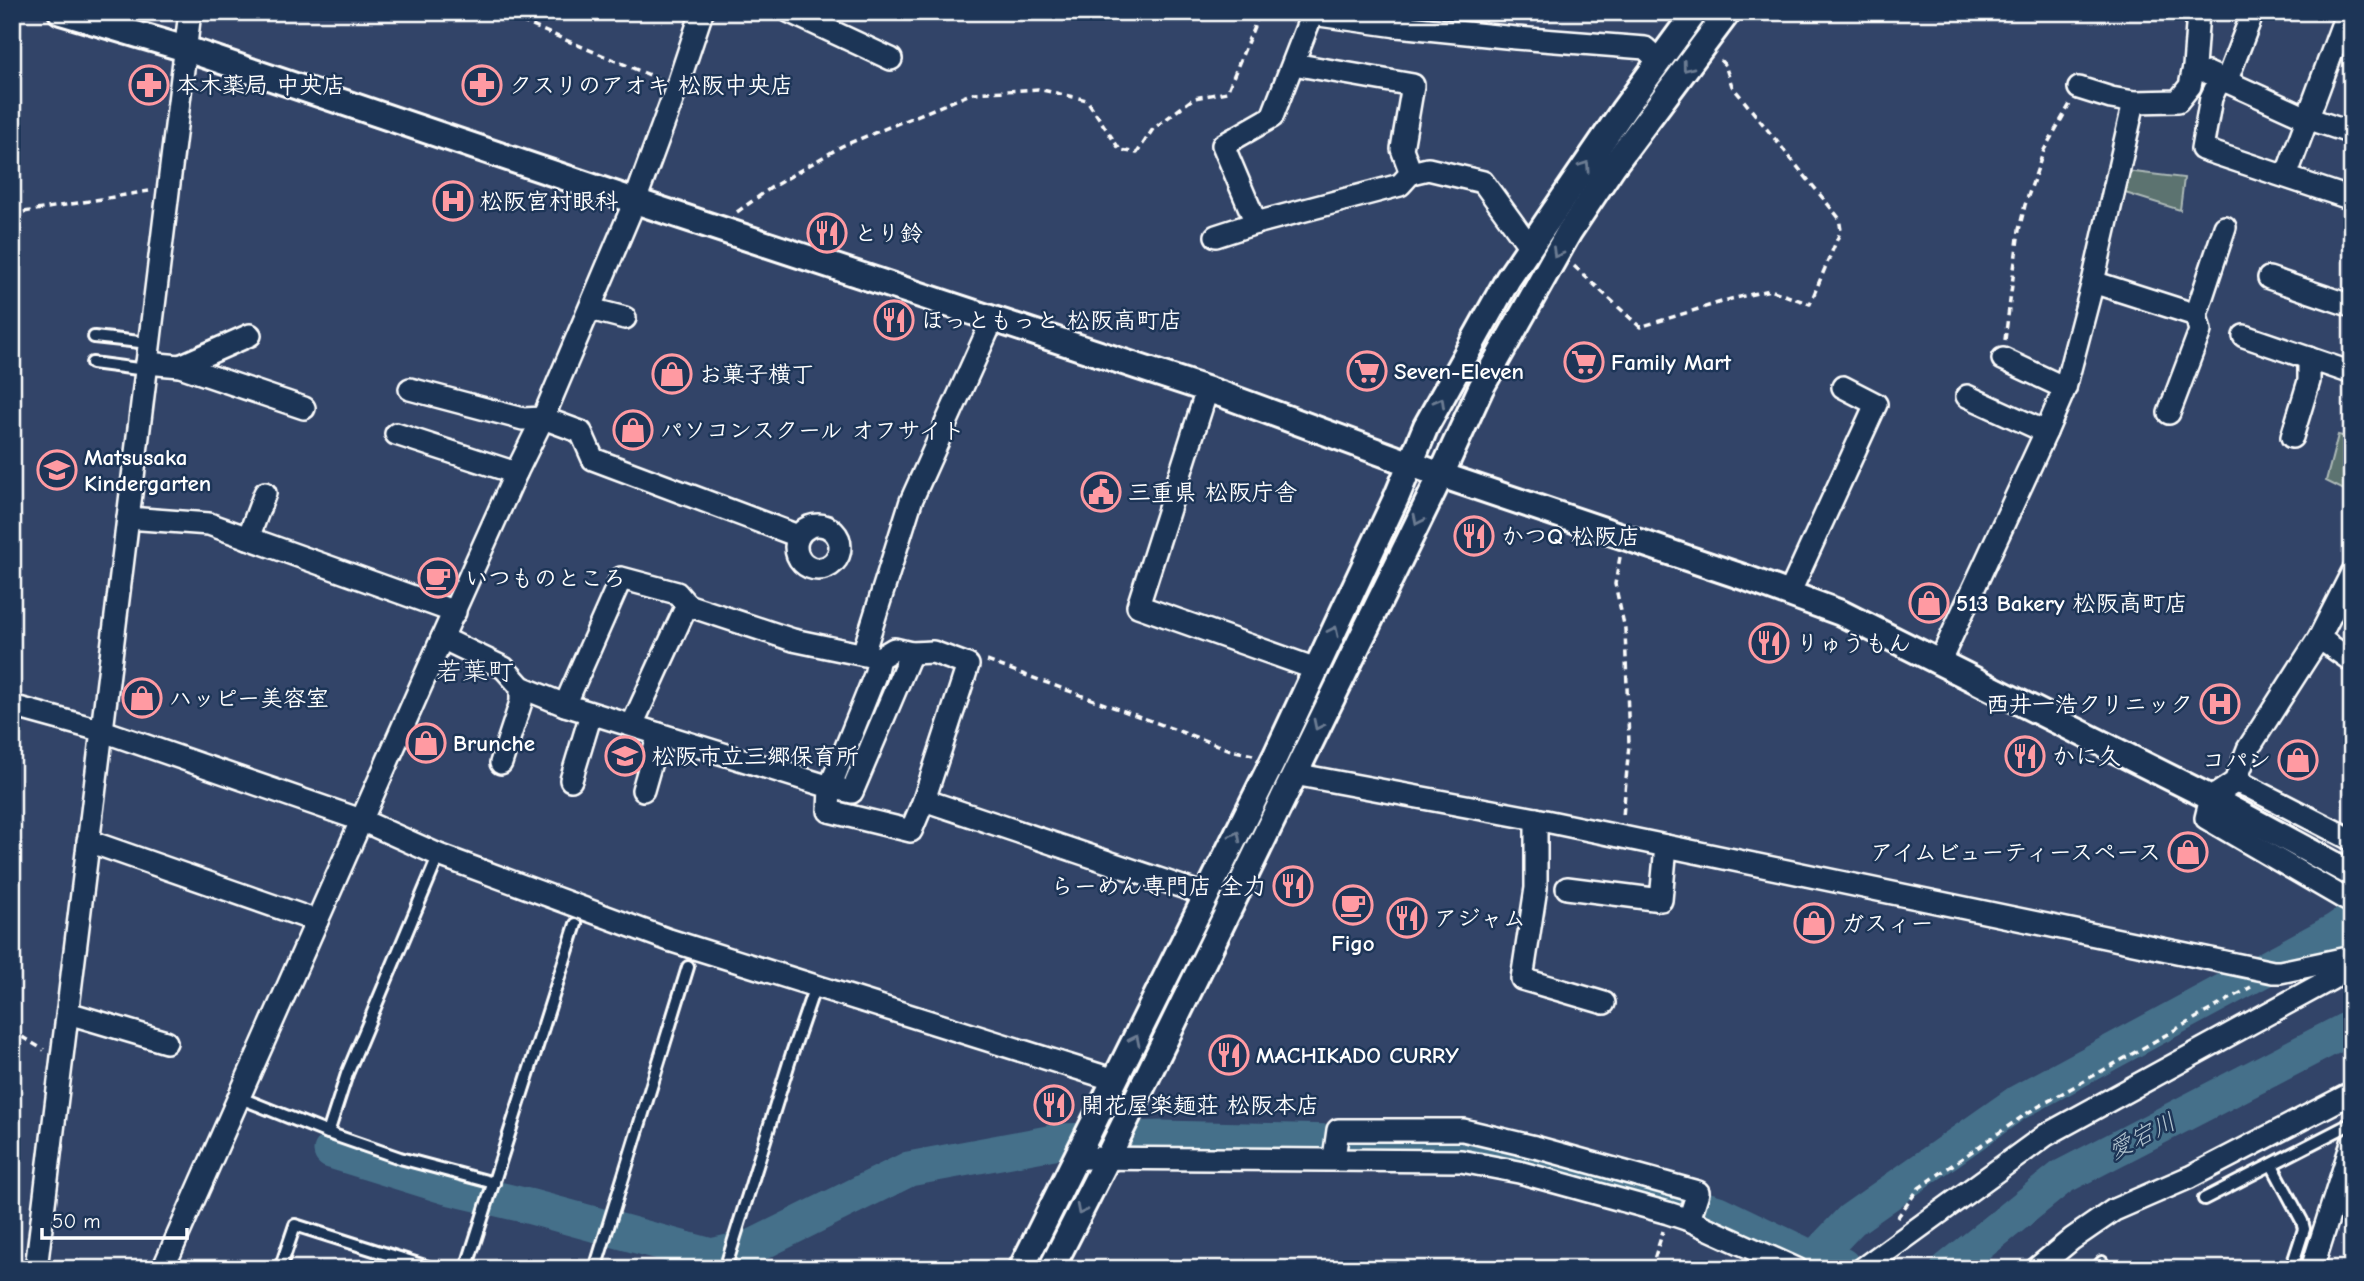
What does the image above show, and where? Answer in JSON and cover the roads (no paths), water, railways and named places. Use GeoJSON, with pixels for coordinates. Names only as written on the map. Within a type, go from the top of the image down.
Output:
{"type":"FeatureCollection","features":[{"type":"Feature","properties":{"kind":"street"},"geometry":{"type":"LineString","coordinates":[[61,12],[186,48],[635,201],[1207,390],[1841,613],[2211,798],[2352,874]]}},
{"type":"Feature","properties":{"kind":"street"},"geometry":{"type":"LineString","coordinates":[[36,1269],[190,12]]}},
{"type":"Feature","properties":{"kind":"street"},"geometry":{"type":"LineString","coordinates":[[790,12],[891,59]]}},
{"type":"Feature","properties":{"kind":"street"},"geometry":{"type":"LineString","coordinates":[[1021,1269],[1317,669],[1412,464],[1426,426],[1508,279],[1623,109],[1695,12]]}},
{"type":"Feature","properties":{"kind":"street"},"geometry":{"type":"LineString","coordinates":[[1051,1269],[1110,1154],[1481,388],[1558,252],[1613,166],[1728,12]]}},
{"type":"Feature","properties":{"kind":"street"},"geometry":{"type":"LineString","coordinates":[[2079,88],[2134,102],[2178,101],[2190,86],[2197,12]]}},
{"type":"Feature","properties":{"kind":"street"},"geometry":{"type":"LineString","coordinates":[[2253,12],[2223,80],[2211,98],[2202,149],[2352,199]]}},
{"type":"Feature","properties":{"kind":"street"},"geometry":{"type":"LineString","coordinates":[[2287,176],[2347,12]]}},
{"type":"Feature","properties":{"kind":"street"},"geometry":{"type":"LineString","coordinates":[[163,1269],[590,309],[635,201],[677,87],[694,14]]}},
{"type":"Feature","properties":{"kind":"street"},"geometry":{"type":"LineString","coordinates":[[1256,223],[1223,145],[1272,117],[1312,14],[1396,19],[1516,38],[1645,48],[1659,61]]}},
{"type":"Feature","properties":{"kind":"street"},"geometry":{"type":"LineString","coordinates":[[1293,64],[1413,85],[1402,149],[1411,173]]}},
{"type":"Feature","properties":{"kind":"street"},"geometry":{"type":"LineString","coordinates":[[2194,66],[2307,118],[2352,133]]}},
{"type":"Feature","properties":{"kind":"street"},"geometry":{"type":"LineString","coordinates":[[1940,662],[2065,388],[2093,282],[2134,102]]}},
{"type":"Feature","properties":{"kind":"street"},"geometry":{"type":"LineString","coordinates":[[1216,236],[1400,185],[1411,173],[1429,169],[1483,182],[1530,247]]}},
{"type":"Feature","properties":{"kind":"street"},"geometry":{"type":"LineString","coordinates":[[2169,413],[2200,331],[2196,315],[2225,228]]}},
{"type":"Feature","properties":{"kind":"street"},"geometry":{"type":"LineString","coordinates":[[2269,278],[2352,306]]}},
{"type":"Feature","properties":{"kind":"street"},"geometry":{"type":"LineString","coordinates":[[2093,282],[2196,315]]}},
{"type":"Feature","properties":{"kind":"street"},"geometry":{"type":"LineString","coordinates":[[590,309],[625,318]]}},
{"type":"Feature","properties":{"kind":"street"},"geometry":{"type":"LineString","coordinates":[[565,705],[621,578],[677,593],[687,605],[793,640],[871,656],[894,649],[911,653],[933,652],[968,665],[924,800],[911,831],[829,811],[830,787],[875,675],[871,656],[911,501],[993,319]]}},
{"type":"Feature","properties":{"kind":"street"},"geometry":{"type":"LineString","coordinates":[[180,366],[250,335]]}},
{"type":"Feature","properties":{"kind":"street"},"geometry":{"type":"LineString","coordinates":[[2244,336],[2352,373]]}},
{"type":"Feature","properties":{"kind":"street"},"geometry":{"type":"LineString","coordinates":[[2292,437],[2309,381],[2309,358]]}},
{"type":"Feature","properties":{"kind":"street"},"geometry":{"type":"LineString","coordinates":[[147,359],[180,366],[304,408]]}},
{"type":"Feature","properties":{"kind":"street"},"geometry":{"type":"LineString","coordinates":[[2003,359],[2065,388]]}},
{"type":"Feature","properties":{"kind":"street"},"geometry":{"type":"LineString","coordinates":[[1789,594],[1876,404],[1843,387]]}},
{"type":"Feature","properties":{"kind":"street"},"geometry":{"type":"LineString","coordinates":[[410,389],[523,419],[543,418],[581,432],[593,459],[798,536]]}},
{"type":"Feature","properties":{"kind":"street"},"geometry":{"type":"LineString","coordinates":[[1207,390],[1138,606],[1317,669]]}},
{"type":"Feature","properties":{"kind":"street"},"geometry":{"type":"LineString","coordinates":[[1967,396],[2046,432]]}},
{"type":"Feature","properties":{"kind":"street"},"geometry":{"type":"LineString","coordinates":[[396,434],[516,473]]}},
{"type":"Feature","properties":{"kind":"street"},"geometry":{"type":"LineString","coordinates":[[248,538],[265,493]]}},
{"type":"Feature","properties":{"kind":"street"},"geometry":{"type":"LineString","coordinates":[[128,518],[209,524],[455,612]]}},
{"type":"Feature","properties":{"kind":"street"},"geometry":{"type":"LineString","coordinates":[[2347,901],[2206,818],[2211,798],[2235,782],[2248,749],[2319,638],[2352,573]]}},
{"type":"Feature","properties":{"kind":"street"},"geometry":{"type":"LineString","coordinates":[[632,725],[687,605]]}},
{"type":"Feature","properties":{"kind":"street"},"geometry":{"type":"LineString","coordinates":[[442,638],[504,668],[521,687],[565,705],[852,792],[911,653]]}},
{"type":"Feature","properties":{"kind":"street"},"geometry":{"type":"LineString","coordinates":[[2319,638],[2352,661]]}},
{"type":"Feature","properties":{"kind":"street"},"geometry":{"type":"LineString","coordinates":[[501,763],[521,702],[521,687]]}},
{"type":"Feature","properties":{"kind":"street"},"geometry":{"type":"LineString","coordinates":[[12,706],[103,731],[361,820],[439,855],[669,940],[1115,1080]]}},
{"type":"Feature","properties":{"kind":"street"},"geometry":{"type":"LineString","coordinates":[[571,780],[591,714]]}},
{"type":"Feature","properties":{"kind":"street"},"geometry":{"type":"LineString","coordinates":[[643,790],[659,734]]}},
{"type":"Feature","properties":{"kind":"street"},"geometry":{"type":"LineString","coordinates":[[1294,774],[1536,819],[2273,972],[2352,959]]}},
{"type":"Feature","properties":{"kind":"street"},"geometry":{"type":"LineString","coordinates":[[2235,782],[2352,840]]}},
{"type":"Feature","properties":{"kind":"street"},"geometry":{"type":"LineString","coordinates":[[924,800],[1206,895]]}},
{"type":"Feature","properties":{"kind":"street"},"geometry":{"type":"LineString","coordinates":[[1536,819],[1536,888],[1522,979],[1604,1003]]}},
{"type":"Feature","properties":{"kind":"street"},"geometry":{"type":"LineString","coordinates":[[88,841],[317,921]]}},
{"type":"Feature","properties":{"kind":"street"},"geometry":{"type":"LineString","coordinates":[[1567,888],[1661,900],[1666,846]]}},
{"type":"Feature","properties":{"kind":"street"},"geometry":{"type":"LineString","coordinates":[[1866,1266],[2046,1135],[2332,979],[2352,959]]}},
{"type":"Feature","properties":{"kind":"street"},"geometry":{"type":"LineString","coordinates":[[68,1013],[166,1042]]}},
{"type":"Feature","properties":{"kind":"street"},"geometry":{"type":"LineString","coordinates":[[2036,1269],[2072,1239],[2114,1210],[2190,1177],[2352,1093]]}},
{"type":"Feature","properties":{"kind":"street"},"geometry":{"type":"LineString","coordinates":[[1334,1157],[1338,1130],[1462,1130],[1698,1192],[1689,1220]]}},
{"type":"Feature","properties":{"kind":"street"},"geometry":{"type":"LineString","coordinates":[[1420,1131],[1420,1159]]}},
{"type":"Feature","properties":{"kind":"street"},"geometry":{"type":"LineString","coordinates":[[2312,1269],[2352,1143]]}},
{"type":"Feature","properties":{"kind":"street"},"geometry":{"type":"LineString","coordinates":[[1519,1171],[1523,1144]]}},
{"type":"Feature","properties":{"kind":"street"},"geometry":{"type":"LineString","coordinates":[[1078,1154],[1461,1161],[1519,1171],[1668,1213],[1797,1269]]}},
{"type":"Feature","properties":{"kind":"street"},"geometry":{"type":"LineString","coordinates":[[1612,1196],[1617,1169]]}},
{"type":"Feature","properties":{"kind":"lane"},"geometry":{"type":"LineString","coordinates":[[94,337],[147,359]]}},
{"type":"Feature","properties":{"kind":"lane"},"geometry":{"type":"LineString","coordinates":[[92,363],[147,359]]}},
{"type":"Feature","properties":{"kind":"lane"},"geometry":{"type":"LineString","coordinates":[[328,1133],[347,1074],[439,855]]}},
{"type":"Feature","properties":{"kind":"lane"},"geometry":{"type":"LineString","coordinates":[[466,1269],[576,924]]}},
{"type":"Feature","properties":{"kind":"lane"},"geometry":{"type":"LineString","coordinates":[[595,1269],[688,967]]}},
{"type":"Feature","properties":{"kind":"lane"},"geometry":{"type":"LineString","coordinates":[[725,1269],[815,986]]}},
{"type":"Feature","properties":{"kind":"lane"},"geometry":{"type":"LineString","coordinates":[[238,1097],[400,1158],[494,1184]]}},
{"type":"Feature","properties":{"kind":"lane"},"geometry":{"type":"LineString","coordinates":[[2204,1199],[2352,1123]]}},
{"type":"Feature","properties":{"kind":"lane"},"geometry":{"type":"LineString","coordinates":[[2272,1165],[2304,1229],[2291,1269]]}},
{"type":"Feature","properties":{"kind":"lane"},"geometry":{"type":"LineString","coordinates":[[280,1269],[295,1225],[435,1269]]}},
{"type":"Feature","properties":{"kind":"waterway"},"geometry":{"type":"LineString","coordinates":[[1814,1259],[1851,1220],[2017,1103],[2335,931],[2352,919]]}},
{"type":"Feature","properties":{"kind":"waterway","name":"愛宕川"},"geometry":{"type":"LineString","coordinates":[[1948,1269],[2062,1177],[2352,1027]]}},
{"type":"Feature","properties":{"kind":"waterway"},"geometry":{"type":"LineString","coordinates":[[331,1151],[447,1187],[711,1256],[754,1246],[909,1169],[1059,1141],[1163,1138],[1461,1145],[1561,1165],[1718,1213],[1814,1259],[1842,1265],[1846,1269]]}},
{"type":"Feature","properties":{"kind":"place","name":"本木薬局 中央店"},"geometry":{"type":"Point","coordinates":[149,85]}},
{"type":"Feature","properties":{"kind":"place","name":"クスリのアオキ 松阪中央店"},"geometry":{"type":"Point","coordinates":[482,85]}},
{"type":"Feature","properties":{"kind":"place","name":"松阪宮村眼科"},"geometry":{"type":"Point","coordinates":[453,201]}},
{"type":"Feature","properties":{"kind":"place","name":"とり鈴"},"geometry":{"type":"Point","coordinates":[827,233]}},
{"type":"Feature","properties":{"kind":"place","name":"ほっともっと 松阪高町店"},"geometry":{"type":"Point","coordinates":[894,320]}},
{"type":"Feature","properties":{"kind":"place","name":"Family Mart"},"geometry":{"type":"Point","coordinates":[1584,362]}},
{"type":"Feature","properties":{"kind":"place","name":"Seven-Eleven"},"geometry":{"type":"Point","coordinates":[1367,371]}},
{"type":"Feature","properties":{"kind":"place","name":"お菓子横丁"},"geometry":{"type":"Point","coordinates":[672,374]}},
{"type":"Feature","properties":{"kind":"place","name":"パソコンスクール オフサイト"},"geometry":{"type":"Point","coordinates":[633,430]}},
{"type":"Feature","properties":{"kind":"place","name":"Matsusaka Kindergarten"},"geometry":{"type":"Point","coordinates":[57,470]}},
{"type":"Feature","properties":{"kind":"place","name":"三重県 松阪庁舎"},"geometry":{"type":"Point","coordinates":[1101,492]}},
{"type":"Feature","properties":{"kind":"place","name":"かつQ 松阪店"},"geometry":{"type":"Point","coordinates":[1474,536]}},
{"type":"Feature","properties":{"kind":"place","name":"いつものところ"},"geometry":{"type":"Point","coordinates":[438,578]}},
{"type":"Feature","properties":{"kind":"place","name":"513 Bakery 松阪高町店"},"geometry":{"type":"Point","coordinates":[1929,603]}},
{"type":"Feature","properties":{"kind":"place","name":"りゅうもん"},"geometry":{"type":"Point","coordinates":[1769,643]}},
{"type":"Feature","properties":{"kind":"place","name":"ハッピー美容室"},"geometry":{"type":"Point","coordinates":[142,698]}},
{"type":"Feature","properties":{"kind":"place","name":"西井一浩クリニック"},"geometry":{"type":"Point","coordinates":[2220,704]}},
{"type":"Feature","properties":{"kind":"place","name":"Brunche"},"geometry":{"type":"Point","coordinates":[426,743]}},
{"type":"Feature","properties":{"kind":"place","name":"松阪市立三郷保育所"},"geometry":{"type":"Point","coordinates":[625,756]}},
{"type":"Feature","properties":{"kind":"place","name":"かに久"},"geometry":{"type":"Point","coordinates":[2025,756]}},
{"type":"Feature","properties":{"kind":"place","name":"コパン"},"geometry":{"type":"Point","coordinates":[2298,760]}},
{"type":"Feature","properties":{"kind":"place","name":"アイムビューティースペース"},"geometry":{"type":"Point","coordinates":[2188,852]}},
{"type":"Feature","properties":{"kind":"place","name":"らーめん専門店 全力"},"geometry":{"type":"Point","coordinates":[1293,886]}},
{"type":"Feature","properties":{"kind":"place","name":"Figo"},"geometry":{"type":"Point","coordinates":[1353,905]}},
{"type":"Feature","properties":{"kind":"place","name":"アジャム"},"geometry":{"type":"Point","coordinates":[1407,918]}},
{"type":"Feature","properties":{"kind":"place","name":"ガスィー"},"geometry":{"type":"Point","coordinates":[1814,923]}},
{"type":"Feature","properties":{"kind":"place","name":"MACHIKADO CURRY"},"geometry":{"type":"Point","coordinates":[1229,1055]}},
{"type":"Feature","properties":{"kind":"place","name":"開花屋楽麺荘 松阪本店"},"geometry":{"type":"Point","coordinates":[1054,1105]}},
{"type":"Feature","properties":{"kind":"district","name":"若葉町"},"geometry":{"type":"Point","coordinates":[475,672]}}]}
